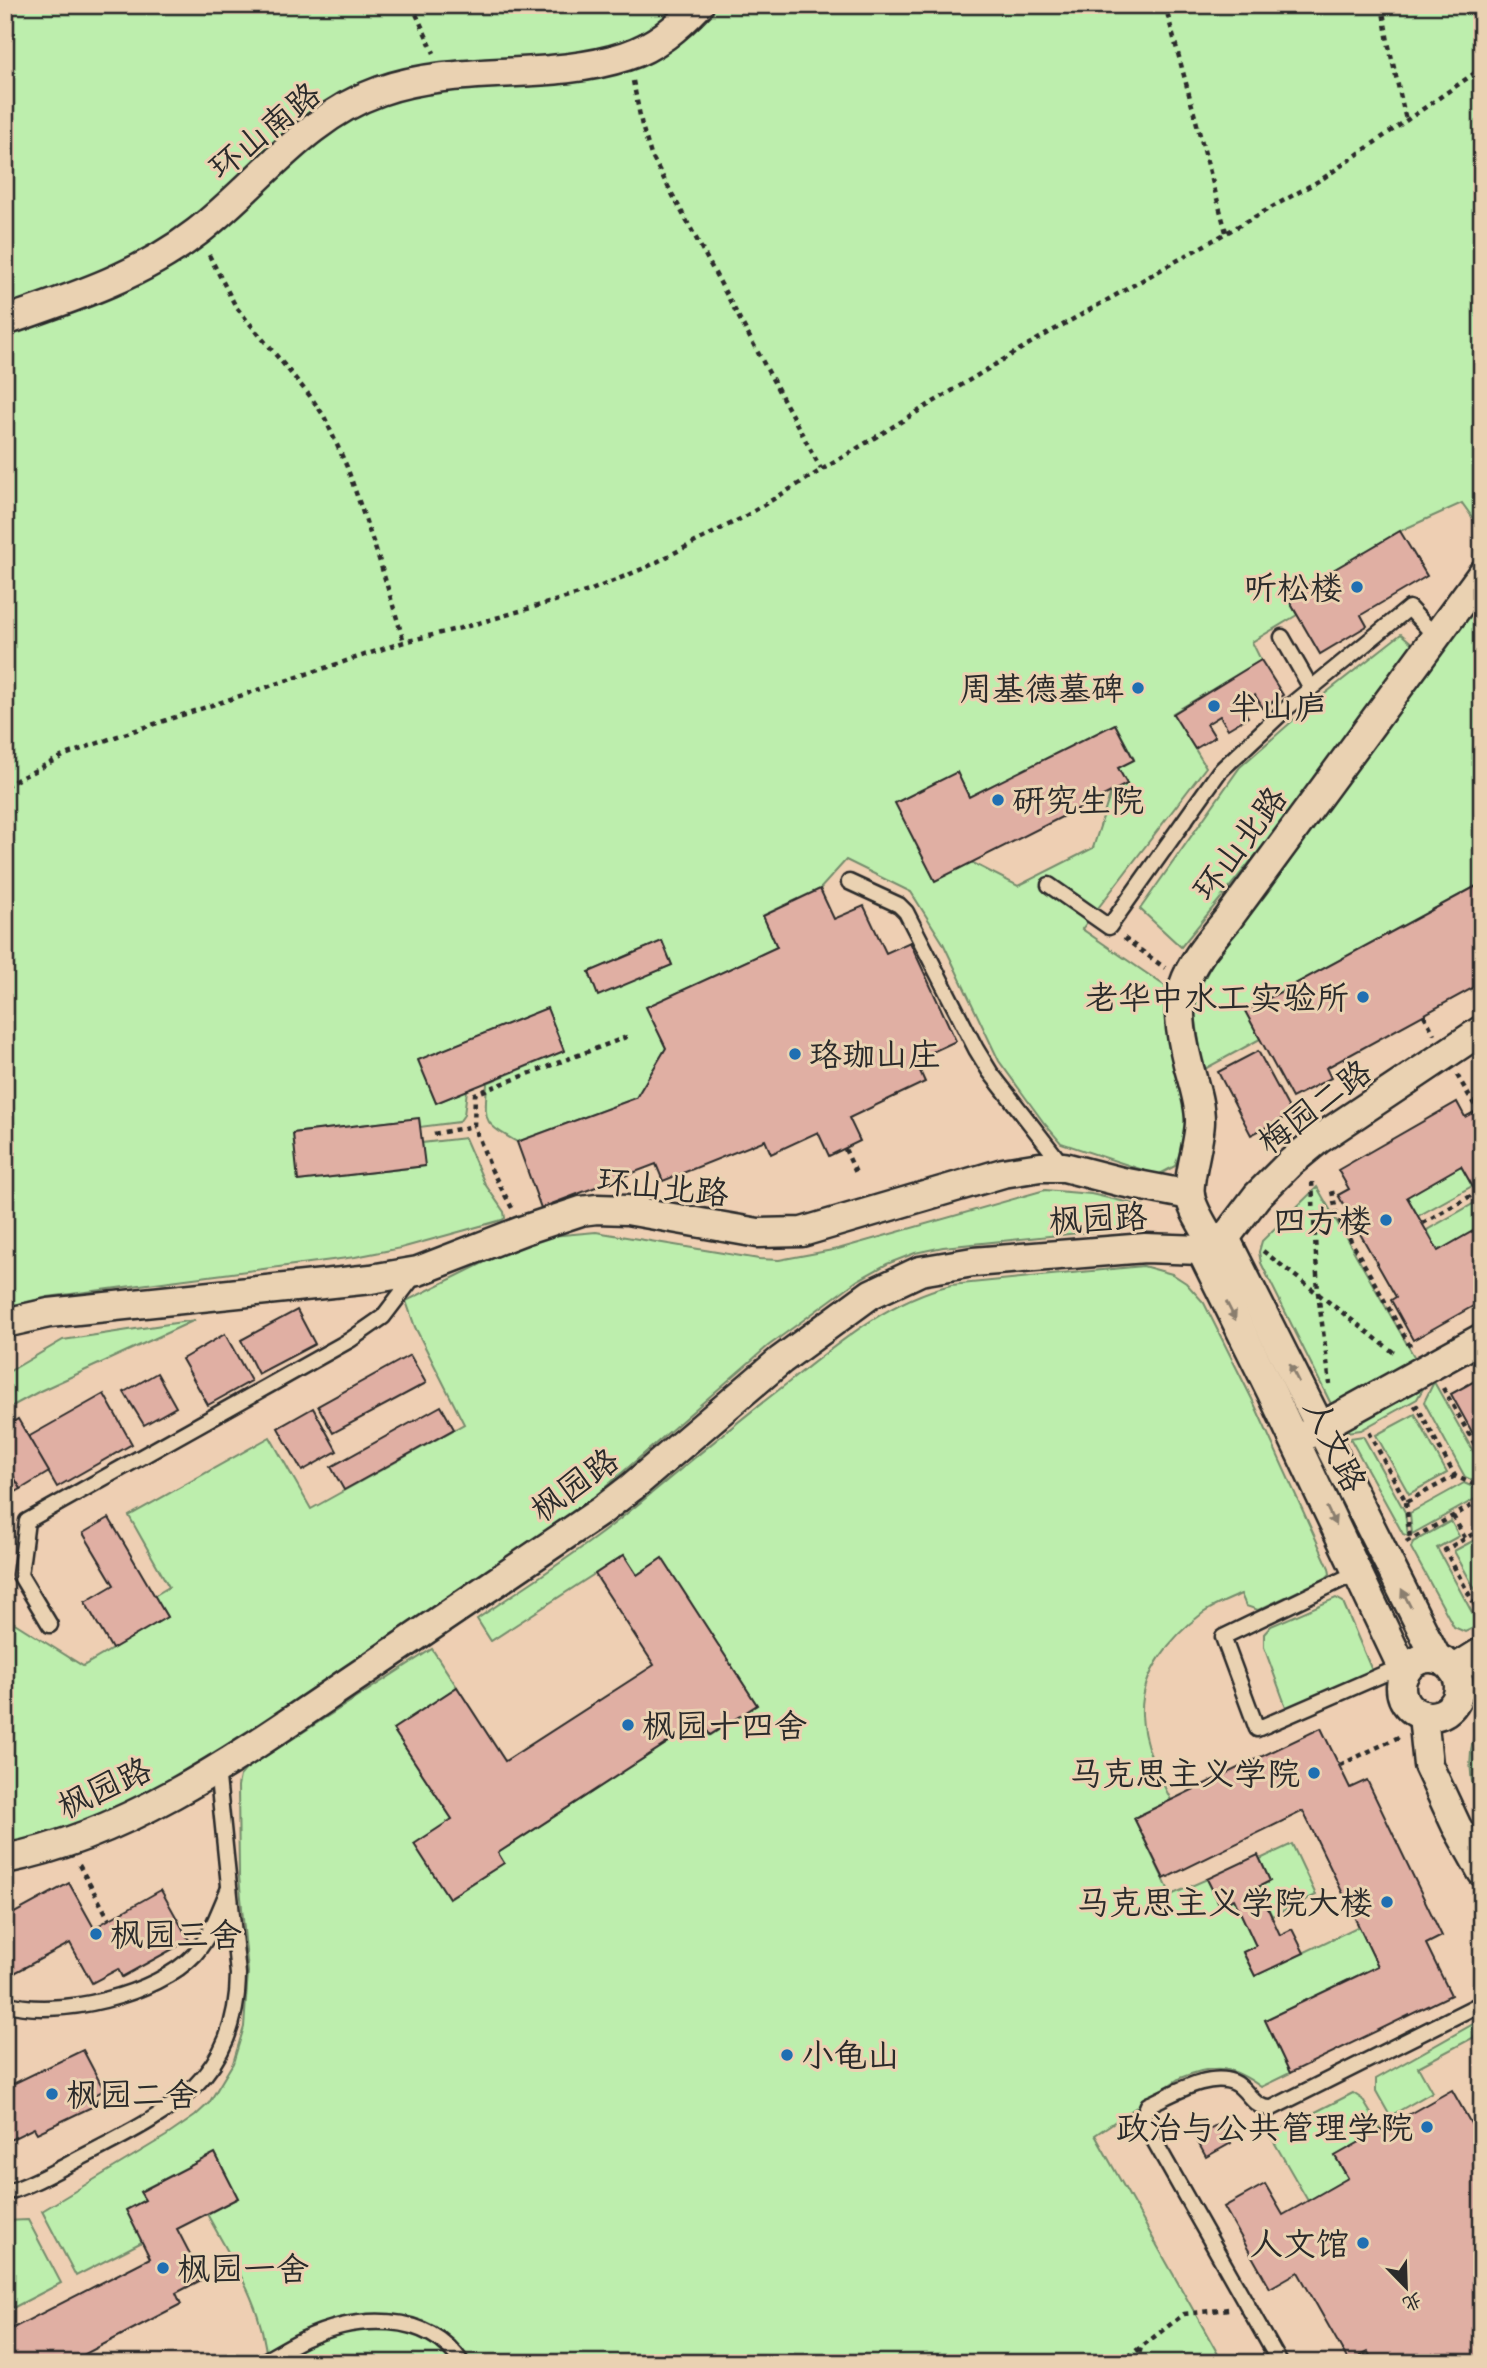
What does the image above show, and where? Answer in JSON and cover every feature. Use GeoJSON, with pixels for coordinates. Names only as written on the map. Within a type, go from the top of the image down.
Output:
{"type":"FeatureCollection","features":[{"type":"Feature","properties":{"kind":"street","name":"环山南路"},"geometry":{"type":"LineString","coordinates":[[5,321],[96,290],[134,272],[197,232],[287,148],[344,108],[377,92],[408,82],[445,76],[597,64],[628,56],[678,28],[699,5]]}},
{"type":"Feature","properties":{"kind":"street","name":"环山北路"},"geometry":{"type":"LineString","coordinates":[[5,1323],[49,1313],[371,1279],[418,1271],[524,1230],[581,1211],[597,1209],[627,1210],[758,1233],[802,1232],[1018,1169],[1064,1167],[1189,1195],[1200,1124],[1199,1104],[1179,1026],[1179,1003],[1198,954],[1228,919],[1482,574]]}},
{"type":"Feature","properties":{"kind":"street","name":"梅园二路"},"geometry":{"type":"LineString","coordinates":[[1213,1244],[1257,1196],[1319,1139],[1482,1030]]}},
{"type":"Feature","properties":{"kind":"street"},"geometry":{"type":"LineString","coordinates":[[1189,1195],[1213,1244],[1327,1423],[1459,1689],[1451,1707],[1423,1720]]}},
{"type":"Feature","properties":{"kind":"street","name":"人文路"},"geometry":{"type":"LineString","coordinates":[[1213,1244],[1295,1441],[1403,1670]]}},
{"type":"Feature","properties":{"kind":"street","name":"枫园路"},"geometry":{"type":"LineString","coordinates":[[5,1859],[67,1844],[140,1811],[217,1768],[286,1724],[601,1511],[781,1360],[871,1294],[920,1271],[973,1262],[1213,1244]]}},
{"type":"Feature","properties":{"kind":"street"},"geometry":{"type":"LineString","coordinates":[[1295,1441],[1482,1338]]}},
{"type":"Feature","properties":{"kind":"street"},"geometry":{"type":"LineString","coordinates":[[1482,1651],[1445,1664],[1419,1660],[1403,1670],[1401,1690],[1403,1699],[1423,1720],[1428,1765],[1482,1872]]}},
{"type":"Feature","properties":{"kind":"lane"},"geometry":{"type":"LineString","coordinates":[[1049,885],[1109,927],[1219,772],[1311,688],[1409,608],[1435,636]]}},
{"type":"Feature","properties":{"kind":"lane"},"geometry":{"type":"LineString","coordinates":[[1282,638],[1311,688]]}},
{"type":"Feature","properties":{"kind":"lane"},"geometry":{"type":"LineString","coordinates":[[849,882],[899,905],[906,912],[990,1072],[1064,1167]]}},
{"type":"Feature","properties":{"kind":"lane"},"geometry":{"type":"LineString","coordinates":[[50,1625],[20,1575],[27,1521],[350,1340],[383,1317],[418,1271]]}},
{"type":"Feature","properties":{"kind":"lane"},"geometry":{"type":"LineString","coordinates":[[1358,1572],[1223,1637],[1257,1729],[1403,1670]]}},
{"type":"Feature","properties":{"kind":"lane"},"geometry":{"type":"LineString","coordinates":[[5,2193],[130,2133],[172,2105],[195,2087],[211,2067],[228,2036],[237,2003],[235,1938],[217,1768]]}},
{"type":"Feature","properties":{"kind":"lane"},"geometry":{"type":"LineString","coordinates":[[5,2003],[41,2010],[80,2006],[158,1980],[182,1966],[207,1938],[229,1888]]}},
{"type":"Feature","properties":{"kind":"lane"},"geometry":{"type":"LineString","coordinates":[[1280,2363],[1142,2119],[1144,2109],[1210,2080],[1235,2083],[1258,2105],[1272,2108],[1482,2003]]}},
{"type":"Feature","properties":{"kind":"lane"},"geometry":{"type":"LineString","coordinates":[[261,2363],[303,2339],[331,2329],[373,2322],[409,2325],[433,2333],[453,2349],[462,2363]]}},
{"type":"Feature","properties":{"kind":"path"},"geometry":{"type":"LineString","coordinates":[[412,5],[445,76]]}},
{"type":"Feature","properties":{"kind":"path"},"geometry":{"type":"LineString","coordinates":[[1165,5],[1226,233]]}},
{"type":"Feature","properties":{"kind":"path"},"geometry":{"type":"LineString","coordinates":[[1382,5],[1406,120]]}},
{"type":"Feature","properties":{"kind":"path"},"geometry":{"type":"LineString","coordinates":[[628,56],[642,126],[651,155],[821,469]]}},
{"type":"Feature","properties":{"kind":"path"},"geometry":{"type":"LineString","coordinates":[[5,786],[65,755],[115,737],[404,642],[565,598],[647,567],[744,517],[1029,344],[1322,179],[1482,68]]}},
{"type":"Feature","properties":{"kind":"path"},"geometry":{"type":"LineString","coordinates":[[197,232],[236,307],[324,416],[352,480],[404,642]]}},
{"type":"Feature","properties":{"kind":"path"},"geometry":{"type":"LineString","coordinates":[[1109,927],[1185,982]]}},
{"type":"Feature","properties":{"kind":"path"},"geometry":{"type":"LineString","coordinates":[[1424,1015],[1430,1026]]}},
{"type":"Feature","properties":{"kind":"path"},"geometry":{"type":"LineString","coordinates":[[524,1230],[492,1171],[474,1126],[475,1094],[629,1036]]}},
{"type":"Feature","properties":{"kind":"path"},"geometry":{"type":"LineString","coordinates":[[1455,1072],[1478,1111]]}},
{"type":"Feature","properties":{"kind":"path"},"geometry":{"type":"LineString","coordinates":[[434,1134],[474,1126]]}},
{"type":"Feature","properties":{"kind":"path"},"geometry":{"type":"LineString","coordinates":[[845,1149],[856,1173]]}},
{"type":"Feature","properties":{"kind":"path"},"geometry":{"type":"LineString","coordinates":[[1312,1182],[1327,1423]]}},
{"type":"Feature","properties":{"kind":"path"},"geometry":{"type":"LineString","coordinates":[[1332,1191],[1337,1216],[1425,1369],[1482,1457]]}},
{"type":"Feature","properties":{"kind":"path"},"geometry":{"type":"LineString","coordinates":[[1423,1223],[1476,1193]]}},
{"type":"Feature","properties":{"kind":"path"},"geometry":{"type":"LineString","coordinates":[[1260,1249],[1425,1369]]}},
{"type":"Feature","properties":{"kind":"path"},"geometry":{"type":"LineString","coordinates":[[1404,1413],[1417,1406],[1455,1476],[1482,1488]]}},
{"type":"Feature","properties":{"kind":"path"},"geometry":{"type":"LineString","coordinates":[[1380,1426],[1368,1432],[1406,1502],[1410,1540]]}},
{"type":"Feature","properties":{"kind":"path"},"geometry":{"type":"LineString","coordinates":[[1406,1502],[1455,1476]]}},
{"type":"Feature","properties":{"kind":"path"},"geometry":{"type":"LineString","coordinates":[[1402,1544],[1482,1500]]}},
{"type":"Feature","properties":{"kind":"path"},"geometry":{"type":"LineString","coordinates":[[1453,1517],[1465,1538]]}},
{"type":"Feature","properties":{"kind":"path"},"geometry":{"type":"LineString","coordinates":[[1482,1529],[1444,1550],[1478,1611],[1482,1609]]}},
{"type":"Feature","properties":{"kind":"path"},"geometry":{"type":"LineString","coordinates":[[1339,1765],[1423,1720]]}},
{"type":"Feature","properties":{"kind":"path"},"geometry":{"type":"LineString","coordinates":[[67,1844],[109,1919]]}},
{"type":"Feature","properties":{"kind":"path"},"geometry":{"type":"LineString","coordinates":[[1120,2363],[1184,2314],[1249,2307]]}},
{"type":"Feature","properties":{"kind":"path"},"geometry":{"type":"LineString","coordinates":[[1137,2363],[1140,2347]]}},
{"type":"Feature","properties":{"kind":"green space"},"geometry":{"type":"Polygon","coordinates":[[[5,5],[1482,5],[1482,531],[1462,503],[1400,531],[1287,597],[1297,615],[1252,642],[1261,660],[1173,713],[1206,767],[1082,929],[1165,986],[1168,1041],[1189,1116],[1175,1166],[1158,1175],[1061,1143],[999,1061],[943,943],[911,892],[846,860],[820,889],[764,915],[777,947],[647,1007],[666,1048],[636,1098],[517,1142],[491,1125],[486,1114],[487,1083],[564,1051],[547,1008],[419,1060],[436,1103],[467,1090],[464,1115],[459,1122],[420,1127],[419,1118],[293,1133],[299,1181],[424,1166],[422,1143],[465,1138],[485,1184],[504,1212],[505,1218],[502,1220],[401,1248],[355,1257],[48,1297],[5,1307],[5,5]],[[1115,724],[969,797],[957,773],[896,804],[935,881],[971,862],[1018,886],[1093,848],[1111,792],[1127,784],[1118,768],[1134,759],[1115,724]],[[662,941],[589,972],[598,995],[672,965],[662,941]]]}},
{"type":"Feature","properties":{"kind":"green space"},"geometry":{"type":"Polygon","coordinates":[[[1482,592],[1482,883],[1245,1011],[1260,1039],[1203,1070],[1195,1014],[1196,996],[1211,965],[1267,893],[1482,592]]]}},
{"type":"Feature","properties":{"kind":"green space"},"geometry":{"type":"Polygon","coordinates":[[[1401,634],[1414,645],[1302,798],[1181,947],[1140,909],[1240,767],[1313,703],[1401,634]]]}},
{"type":"Feature","properties":{"kind":"green space"},"geometry":{"type":"Polygon","coordinates":[[[1461,1166],[1472,1186],[1418,1216],[1407,1197],[1461,1166]]]}},
{"type":"Feature","properties":{"kind":"green space"},"geometry":{"type":"Polygon","coordinates":[[[1317,1187],[1419,1365],[1335,1412],[1261,1263],[1259,1252],[1262,1241],[1317,1187]]]}},
{"type":"Feature","properties":{"kind":"green space"},"geometry":{"type":"Polygon","coordinates":[[[1045,1190],[1091,1194],[1143,1206],[1137,1227],[943,1247],[915,1253],[858,1280],[768,1346],[593,1498],[281,1712],[135,1803],[79,1827],[5,1848],[5,1617],[83,1666],[167,1617],[154,1596],[169,1587],[129,1516],[270,1437],[311,1509],[464,1424],[415,1327],[406,1301],[518,1246],[551,1236],[596,1232],[779,1260],[838,1249],[1045,1190]]]}},
{"type":"Feature","properties":{"kind":"green space"},"geometry":{"type":"Polygon","coordinates":[[[1480,1200],[1482,1226],[1438,1251],[1427,1230],[1480,1200]]]}},
{"type":"Feature","properties":{"kind":"green space"},"geometry":{"type":"Polygon","coordinates":[[[1143,1266],[1172,1274],[1186,1283],[1204,1303],[1252,1399],[1330,1574],[1258,1610],[1246,1606],[1241,1594],[1203,1613],[1170,1644],[1152,1670],[1146,1685],[1142,1715],[1148,1748],[1171,1800],[1134,1818],[1171,1895],[1207,1879],[1220,1905],[1234,1899],[1256,1946],[1243,1953],[1255,1976],[1359,1926],[1378,1966],[1265,2020],[1290,2073],[1261,2087],[1241,2074],[1222,2069],[1192,2073],[1180,2078],[1095,2135],[1223,2363],[267,2363],[265,2342],[254,2304],[207,2214],[238,2198],[215,2153],[141,2191],[145,2200],[142,2242],[76,2276],[42,2211],[195,2116],[209,2103],[233,2063],[244,2027],[248,1972],[239,1876],[238,1786],[240,1776],[246,1769],[432,1649],[457,1687],[393,1729],[452,1819],[450,1898],[504,1863],[498,1853],[701,1721],[711,1735],[757,1705],[662,1559],[637,1575],[624,1555],[491,1641],[477,1619],[603,1532],[826,1353],[885,1312],[928,1292],[951,1285],[1143,1266]]]}},
{"type":"Feature","properties":{"kind":"green space"},"geometry":{"type":"Polygon","coordinates":[[[195,1320],[40,1391],[5,1410],[5,1374],[63,1340],[195,1320]]]}},
{"type":"Feature","properties":{"kind":"green space"},"geometry":{"type":"Polygon","coordinates":[[[1431,1375],[1417,1399],[1361,1430],[1346,1432],[1343,1426],[1431,1375]]]}},
{"type":"Feature","properties":{"kind":"green space"},"geometry":{"type":"Polygon","coordinates":[[[1434,1382],[1482,1467],[1482,1485],[1465,1477],[1424,1402],[1434,1382]]]}},
{"type":"Feature","properties":{"kind":"green space"},"geometry":{"type":"Polygon","coordinates":[[[1415,1414],[1447,1473],[1409,1494],[1376,1435],[1415,1414]]]}},
{"type":"Feature","properties":{"kind":"green space"},"geometry":{"type":"Polygon","coordinates":[[[1363,1436],[1405,1512],[1408,1536],[1403,1534],[1350,1438],[1363,1436]]]}},
{"type":"Feature","properties":{"kind":"green space"},"geometry":{"type":"Polygon","coordinates":[[[1464,1483],[1482,1491],[1482,1495],[1412,1534],[1410,1513],[1464,1483]]]}},
{"type":"Feature","properties":{"kind":"green space"},"geometry":{"type":"Polygon","coordinates":[[[1451,1521],[1459,1536],[1437,1548],[1475,1618],[1482,1615],[1482,1624],[1465,1632],[1454,1627],[1411,1548],[1413,1542],[1451,1521]]]}},
{"type":"Feature","properties":{"kind":"green space"},"geometry":{"type":"Polygon","coordinates":[[[1482,1536],[1482,1590],[1477,1593],[1454,1551],[1482,1536]]]}},
{"type":"Feature","properties":{"kind":"green space"},"geometry":{"type":"Polygon","coordinates":[[[1336,1598],[1343,1602],[1373,1673],[1290,1708],[1286,1707],[1264,1647],[1264,1634],[1271,1626],[1336,1598]]]}},
{"type":"Feature","properties":{"kind":"green space"},"geometry":{"type":"Polygon","coordinates":[[[1482,1720],[1482,1813],[1470,1766],[1473,1742],[1482,1720]]]}},
{"type":"Feature","properties":{"kind":"green space"},"geometry":{"type":"Polygon","coordinates":[[[1292,1844],[1316,1895],[1272,1916],[1258,1887],[1270,1881],[1260,1859],[1292,1844]]]}},
{"type":"Feature","properties":{"kind":"green space"},"geometry":{"type":"Polygon","coordinates":[[[1482,2019],[1482,2033],[1418,2067],[1432,2092],[1390,2116],[1376,2091],[1376,2079],[1482,2019]]]}},
{"type":"Feature","properties":{"kind":"green space"},"geometry":{"type":"Polygon","coordinates":[[[1353,2093],[1362,2099],[1381,2130],[1335,2156],[1348,2178],[1308,2201],[1270,2135],[1353,2093]]]}},
{"type":"Feature","properties":{"kind":"green space"},"geometry":{"type":"Polygon","coordinates":[[[28,2220],[61,2283],[5,2312],[5,2221],[28,2220]]]}},
{"type":"Feature","properties":{"kind":"building","name":"听松楼"},"geometry":{"type":"Polygon","coordinates":[[[1400,531],[1427,576],[1361,615],[1367,626],[1320,654],[1287,597],[1400,531]]]}},
{"type":"Feature","properties":{"kind":"building","name":"半山庐"},"geometry":{"type":"Polygon","coordinates":[[[1261,660],[1283,695],[1263,708],[1255,695],[1240,704],[1248,717],[1228,729],[1220,716],[1207,724],[1215,737],[1195,749],[1173,714],[1261,660]]]}},
{"type":"Feature","properties":{"kind":"building","name":"研究生院"},"geometry":{"type":"Polygon","coordinates":[[[1115,724],[1134,760],[1118,768],[1127,784],[935,881],[895,803],[957,772],[969,797],[1115,724]]]}},
{"type":"Feature","properties":{"kind":"building","name":"老华中水工实验所"},"geometry":{"type":"Polygon","coordinates":[[[1482,883],[1482,983],[1326,1068],[1331,1078],[1292,1098],[1245,1011],[1482,883]]]}},
{"type":"Feature","properties":{"kind":"building","name":"珞珈山庄"},"geometry":{"type":"Polygon","coordinates":[[[820,889],[834,919],[864,906],[886,953],[910,942],[956,1041],[915,1060],[925,1082],[849,1118],[860,1141],[829,1156],[818,1132],[771,1154],[765,1140],[663,1181],[656,1164],[541,1208],[517,1142],[636,1098],[666,1048],[646,1007],[777,947],[763,916],[820,889]]]}},
{"type":"Feature","properties":{"kind":"building"},"geometry":{"type":"Polygon","coordinates":[[[662,941],[672,965],[598,996],[589,972],[662,941]]]}},
{"type":"Feature","properties":{"kind":"building"},"geometry":{"type":"Polygon","coordinates":[[[547,1008],[564,1051],[436,1103],[418,1060],[547,1008]]]}},
{"type":"Feature","properties":{"kind":"building"},"geometry":{"type":"Polygon","coordinates":[[[1258,1051],[1292,1114],[1251,1135],[1218,1072],[1258,1051]]]}},
{"type":"Feature","properties":{"kind":"building","name":"四方楼"},"geometry":{"type":"Polygon","coordinates":[[[1457,1102],[1465,1117],[1482,1108],[1482,1133],[1476,1137],[1482,1147],[1482,1154],[1475,1158],[1482,1171],[1482,1203],[1461,1166],[1407,1197],[1438,1251],[1482,1226],[1482,1301],[1413,1340],[1391,1300],[1396,1297],[1338,1195],[1349,1189],[1338,1170],[1457,1102]]]}},
{"type":"Feature","properties":{"kind":"building"},"geometry":{"type":"Polygon","coordinates":[[[419,1118],[425,1166],[298,1181],[293,1133],[419,1118]]]}},
{"type":"Feature","properties":{"kind":"building"},"geometry":{"type":"Polygon","coordinates":[[[297,1310],[315,1344],[258,1374],[241,1340],[297,1310]]]}},
{"type":"Feature","properties":{"kind":"building"},"geometry":{"type":"Polygon","coordinates":[[[225,1334],[251,1381],[208,1405],[182,1359],[225,1334]]]}},
{"type":"Feature","properties":{"kind":"building"},"geometry":{"type":"Polygon","coordinates":[[[410,1355],[426,1383],[333,1433],[318,1406],[410,1355]]]}},
{"type":"Feature","properties":{"kind":"building"},"geometry":{"type":"Polygon","coordinates":[[[157,1373],[176,1407],[144,1425],[124,1392],[157,1373]]]}},
{"type":"Feature","properties":{"kind":"building"},"geometry":{"type":"Polygon","coordinates":[[[1482,1377],[1482,1450],[1451,1394],[1482,1377]]]}},
{"type":"Feature","properties":{"kind":"building"},"geometry":{"type":"Polygon","coordinates":[[[104,1394],[132,1444],[57,1487],[28,1437],[104,1394]]]}},
{"type":"Feature","properties":{"kind":"building"},"geometry":{"type":"Polygon","coordinates":[[[441,1406],[454,1429],[344,1490],[331,1467],[441,1406]]]}},
{"type":"Feature","properties":{"kind":"building"},"geometry":{"type":"Polygon","coordinates":[[[313,1408],[337,1451],[302,1471],[278,1428],[313,1408]]]}},
{"type":"Feature","properties":{"kind":"building"},"geometry":{"type":"Polygon","coordinates":[[[18,1419],[49,1472],[21,1489],[5,1463],[5,1427],[18,1419]]]}},
{"type":"Feature","properties":{"kind":"building"},"geometry":{"type":"Polygon","coordinates":[[[5,1463],[21,1489],[5,1498],[5,1463]]]}},
{"type":"Feature","properties":{"kind":"building"},"geometry":{"type":"Polygon","coordinates":[[[109,1518],[167,1617],[112,1649],[85,1602],[114,1585],[83,1533],[109,1518]]]}},
{"type":"Feature","properties":{"kind":"building","name":"枫园十四舍"},"geometry":{"type":"Polygon","coordinates":[[[624,1555],[637,1575],[662,1558],[757,1705],[710,1735],[701,1721],[498,1853],[504,1863],[449,1898],[414,1844],[452,1819],[393,1729],[457,1687],[505,1761],[654,1665],[595,1574],[624,1555]]]}},
{"type":"Feature","properties":{"kind":"building","name":"马克思主义学院大楼"},"geometry":{"type":"Polygon","coordinates":[[[1321,1728],[1350,1788],[1367,1780],[1442,1936],[1426,1944],[1451,1995],[1290,2073],[1265,2020],[1378,1966],[1303,1811],[1164,1879],[1134,1818],[1321,1728]]]}},
{"type":"Feature","properties":{"kind":"building"},"geometry":{"type":"Polygon","coordinates":[[[1258,1855],[1270,1881],[1258,1887],[1280,1935],[1292,1929],[1304,1953],[1255,1976],[1243,1952],[1256,1946],[1234,1899],[1220,1905],[1207,1879],[1258,1855]]]}},
{"type":"Feature","properties":{"kind":"building","name":"枫园三舍"},"geometry":{"type":"Polygon","coordinates":[[[69,1883],[94,1928],[161,1890],[189,1940],[122,1977],[118,1969],[92,1983],[70,1943],[5,1978],[5,1918],[69,1883]]]}},
{"type":"Feature","properties":{"kind":"building","name":"枫园二舍"},"geometry":{"type":"Polygon","coordinates":[[[83,2050],[104,2090],[92,2097],[96,2105],[37,2133],[34,2128],[10,2140],[5,2130],[5,2069],[13,2084],[83,2050]]]}},
{"type":"Feature","properties":{"kind":"building","name":"人文馆"},"geometry":{"type":"Polygon","coordinates":[[[1452,2090],[1482,2143],[1482,2363],[1449,2363],[1447,2359],[1440,2363],[1374,2363],[1368,2352],[1349,2362],[1298,2272],[1270,2288],[1224,2207],[1265,2184],[1283,2215],[1348,2178],[1335,2156],[1452,2090]]]}},
{"type":"Feature","properties":{"kind":"building"},"geometry":{"type":"Polygon","coordinates":[[[1220,2123],[1231,2143],[1206,2157],[1195,2137],[1220,2123]]]}},
{"type":"Feature","properties":{"kind":"building","name":"枫园一舍"},"geometry":{"type":"Polygon","coordinates":[[[215,2153],[238,2198],[177,2229],[203,2279],[176,2293],[181,2304],[68,2363],[5,2363],[5,2332],[150,2258],[126,2210],[145,2200],[140,2192],[215,2153]]]}},
{"type":"Feature","properties":{"kind":"place","name":"听松楼"},"geometry":{"type":"Point","coordinates":[1357,587]}},
{"type":"Feature","properties":{"kind":"place","name":"周基德墓碑"},"geometry":{"type":"Point","coordinates":[1138,688]}},
{"type":"Feature","properties":{"kind":"place","name":"半山庐"},"geometry":{"type":"Point","coordinates":[1214,706]}},
{"type":"Feature","properties":{"kind":"place","name":"研究生院"},"geometry":{"type":"Point","coordinates":[998,800]}},
{"type":"Feature","properties":{"kind":"place","name":"老华中水工实验所"},"geometry":{"type":"Point","coordinates":[1363,997]}},
{"type":"Feature","properties":{"kind":"place","name":"珞珈山庄"},"geometry":{"type":"Point","coordinates":[795,1054]}},
{"type":"Feature","properties":{"kind":"place","name":"四方楼"},"geometry":{"type":"Point","coordinates":[1386,1220]}},
{"type":"Feature","properties":{"kind":"place","name":"枫园十四舍"},"geometry":{"type":"Point","coordinates":[628,1725]}},
{"type":"Feature","properties":{"kind":"place","name":"马克思主义学院"},"geometry":{"type":"Point","coordinates":[1314,1773]}},
{"type":"Feature","properties":{"kind":"place","name":"马克思主义学院大楼"},"geometry":{"type":"Point","coordinates":[1387,1902]}},
{"type":"Feature","properties":{"kind":"place","name":"枫园三舍"},"geometry":{"type":"Point","coordinates":[96,1934]}},
{"type":"Feature","properties":{"kind":"place","name":"小龟山"},"geometry":{"type":"Point","coordinates":[787,2055]}},
{"type":"Feature","properties":{"kind":"place","name":"枫园二舍"},"geometry":{"type":"Point","coordinates":[52,2094]}},
{"type":"Feature","properties":{"kind":"place","name":"政治与公共管理学院"},"geometry":{"type":"Point","coordinates":[1427,2127]}},
{"type":"Feature","properties":{"kind":"place","name":"人文馆"},"geometry":{"type":"Point","coordinates":[1363,2243]}},
{"type":"Feature","properties":{"kind":"place","name":"枫园一舍"},"geometry":{"type":"Point","coordinates":[163,2268]}}]}
